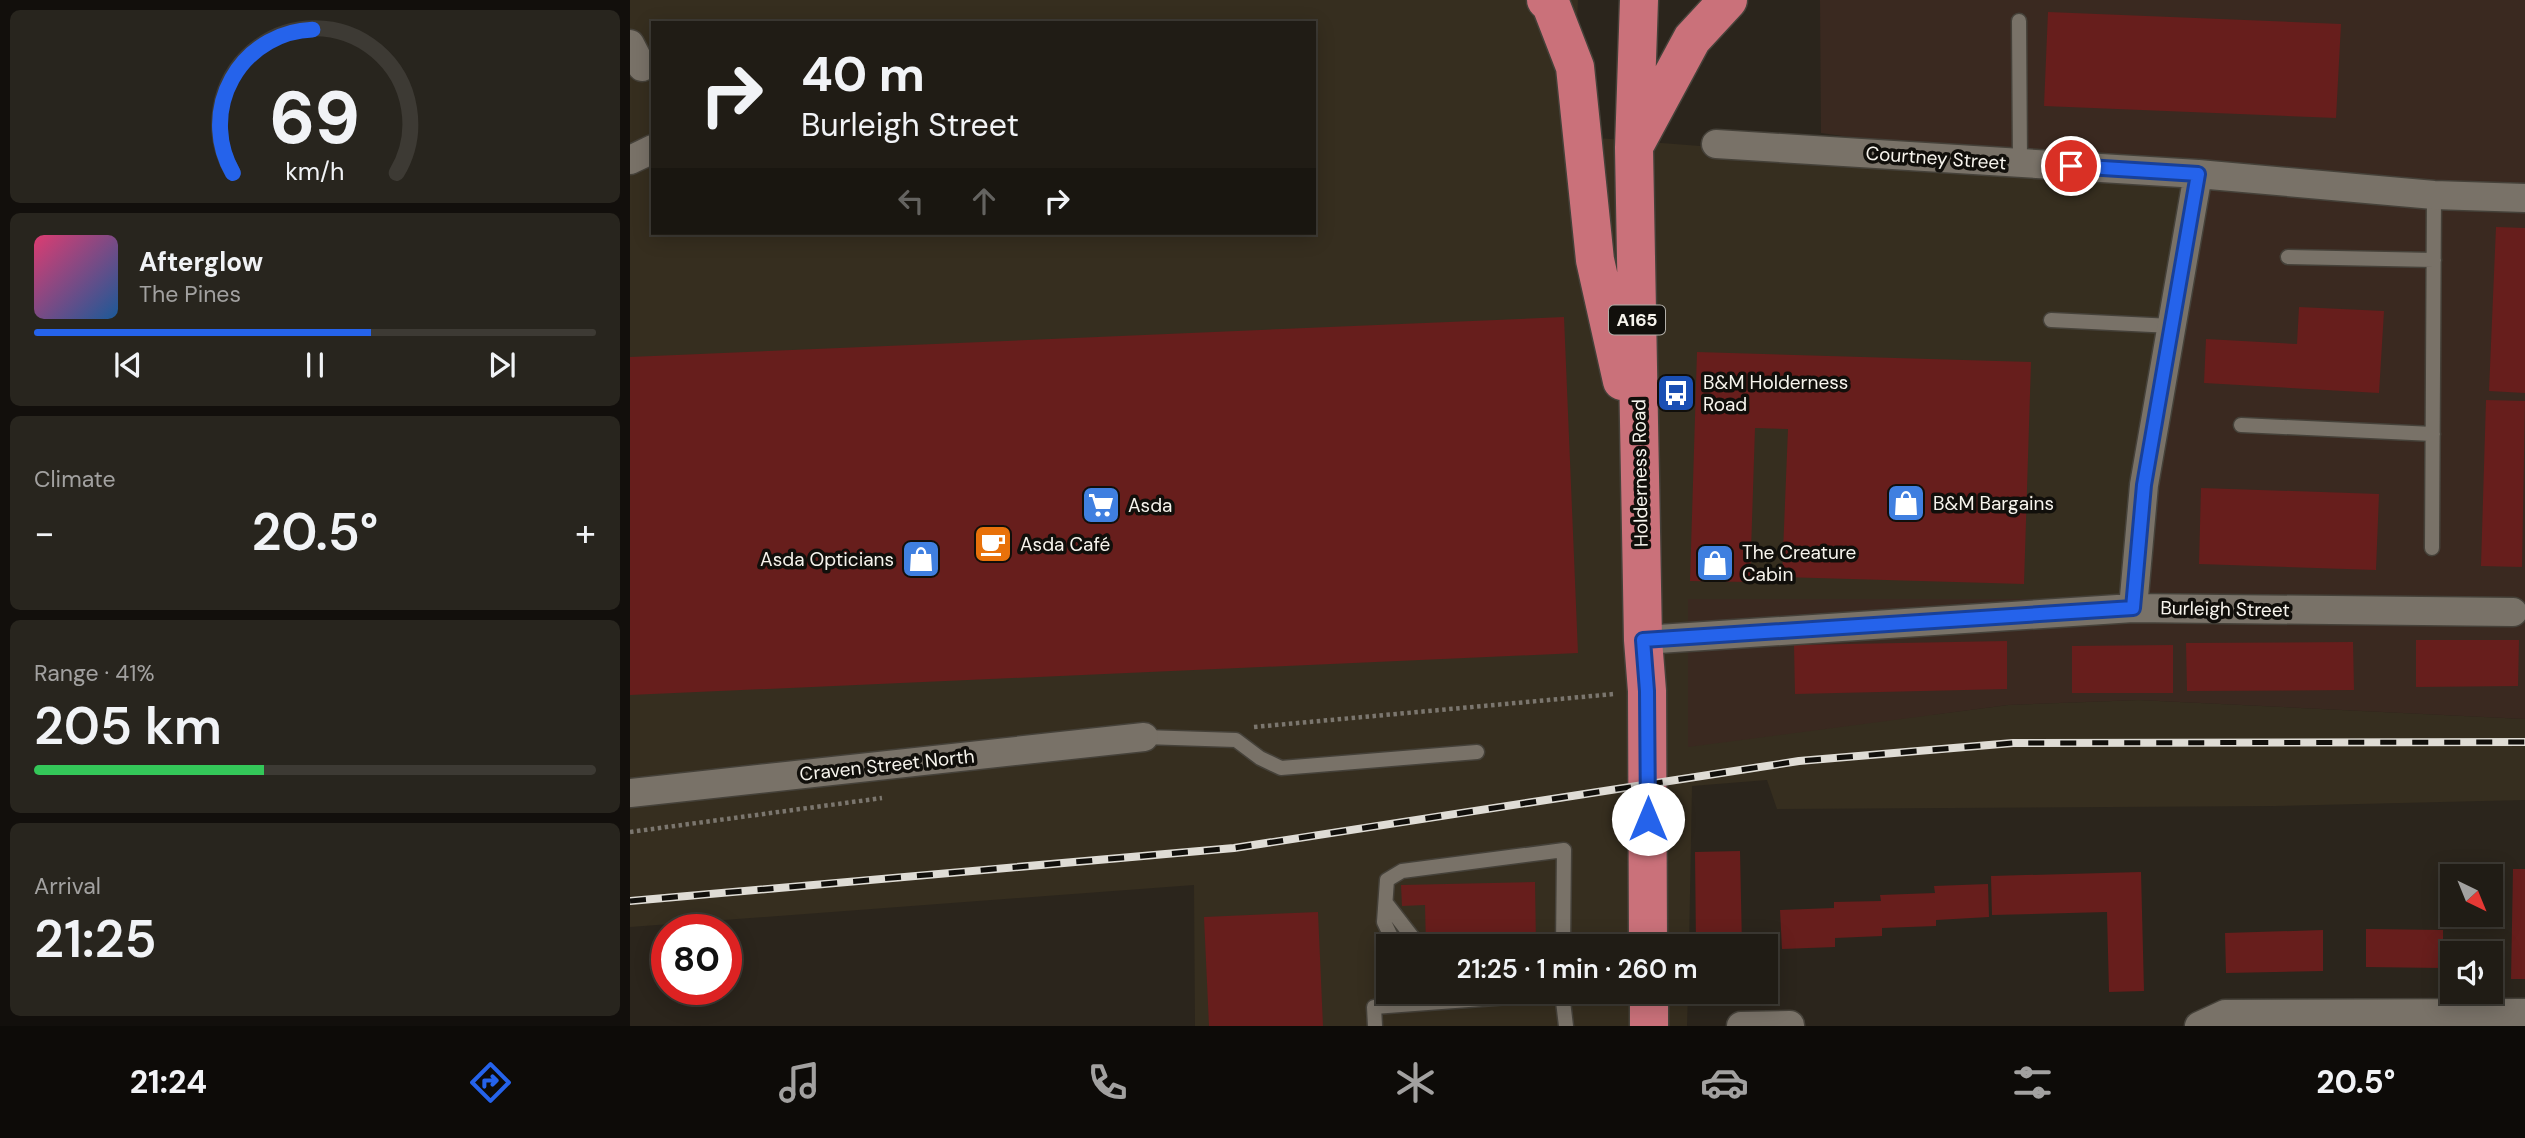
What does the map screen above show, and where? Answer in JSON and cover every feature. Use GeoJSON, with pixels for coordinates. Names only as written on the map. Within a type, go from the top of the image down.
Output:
{"type":"FeatureCollection","features":[{"type":"Feature","properties":{"kind":"highway"},"geometry":{"type":"LineString","coordinates":[[1546,0],[1551,5],[1575,67],[1595,260],[1640,458]]}},
{"type":"Feature","properties":{"kind":"highway","name":"Holderness Road"},"geometry":{"type":"LineString","coordinates":[[1639,0],[1634,148],[1643,640],[1647,691],[1648,934]]}},
{"type":"Feature","properties":{"kind":"highway"},"geometry":{"type":"LineString","coordinates":[[1634,148],[1692,39],[1728,0]]}},
{"type":"Feature","properties":{"kind":"highway"},"geometry":{"type":"LineString","coordinates":[[1649,1004],[1649,1026]]}},
{"type":"Feature","properties":{"kind":"street","name":"Courtney Street"},"geometry":{"type":"LineString","coordinates":[[1716,144],[2198,174],[2434,195],[2525,198]]}},
{"type":"Feature","properties":{"kind":"street"},"geometry":{"type":"LineString","coordinates":[[2133,608],[2144,485],[2198,174]]}},
{"type":"Feature","properties":{"kind":"street","name":"Burleigh Street"},"geometry":{"type":"LineString","coordinates":[[1643,640],[2133,608],[2513,612]]}},
{"type":"Feature","properties":{"kind":"street","name":"Craven Street North"},"geometry":{"type":"LineString","coordinates":[[630,793],[1144,737]]}},
{"type":"Feature","properties":{"kind":"street"},"geometry":{"type":"LineString","coordinates":[[2199,1026],[2225,1014],[2525,1013]]}},
{"type":"Feature","properties":{"kind":"street"},"geometry":{"type":"LineString","coordinates":[[1741,1026],[1790,1025]]}},
{"type":"Feature","properties":{"kind":"lane"},"geometry":{"type":"LineString","coordinates":[[2019,21],[2020,163]]}},
{"type":"Feature","properties":{"kind":"lane"},"geometry":{"type":"LineString","coordinates":[[2432,548],[2434,195]]}},
{"type":"Feature","properties":{"kind":"lane"},"geometry":{"type":"LineString","coordinates":[[2288,257],[2434,260]]}},
{"type":"Feature","properties":{"kind":"lane"},"geometry":{"type":"LineString","coordinates":[[2051,320],[2172,326]]}},
{"type":"Feature","properties":{"kind":"lane"},"geometry":{"type":"LineString","coordinates":[[2241,425],[2433,434]]}},
{"type":"Feature","properties":{"kind":"lane"},"geometry":{"type":"LineString","coordinates":[[1144,737],[1236,740],[1260,758],[1281,768],[1477,752]]}},
{"type":"Feature","properties":{"kind":"lane"},"geometry":{"type":"LineString","coordinates":[[1389,934],[1384,922],[1387,880],[1402,871],[1564,849],[1563,934]]}},
{"type":"Feature","properties":{"kind":"lane"},"geometry":{"type":"LineString","coordinates":[[1386,904],[1410,934]]}},
{"type":"Feature","properties":{"kind":"lane"},"geometry":{"type":"LineString","coordinates":[[1375,1026],[1374,1007],[1410,1004]]}},
{"type":"Feature","properties":{"kind":"lane"},"geometry":{"type":"LineString","coordinates":[[1563,1004],[1566,1026]]}},
{"type":"Feature","properties":{"kind":"shaded area"},"geometry":{"type":"Polygon","coordinates":[[[630,0],[1578,0],[1572,136],[2188,184],[2126,599],[1930,715],[2008,705],[2139,700],[2525,719],[2525,800],[2274,806],[1777,809],[1767,780],[1692,786],[1689,934],[1376,934],[1376,1004],[1688,1004],[1687,1026],[1195,1026],[1194,885],[742,919],[742,914],[651,914],[651,925],[630,927],[630,0]]]}},
{"type":"Feature","properties":{"kind":"shaded area"},"geometry":{"type":"Polygon","coordinates":[[[1820,0],[2525,0],[2525,719],[2139,700],[2008,705],[1688,747],[1688,599],[2126,599],[2188,185],[1821,133],[1820,0]]]}},
{"type":"Feature","properties":{"kind":"building"},"geometry":{"type":"Polygon","coordinates":[[[2048,12],[2341,24],[2336,118],[2044,106],[2048,12]]]}},
{"type":"Feature","properties":{"kind":"building"},"geometry":{"type":"Polygon","coordinates":[[[2496,227],[2525,228],[2525,393],[2489,391],[2496,227]]]}},
{"type":"Feature","properties":{"kind":"building"},"geometry":{"type":"Polygon","coordinates":[[[2299,307],[2384,311],[2379,393],[2204,383],[2206,339],[2297,344],[2299,307]]]}},
{"type":"Feature","properties":{"kind":"building","name":"Asda"},"geometry":{"type":"Polygon","coordinates":[[[1564,317],[1578,653],[630,695],[630,357],[1564,317]]]}},
{"type":"Feature","properties":{"kind":"building","name":"B&M Bargains"},"geometry":{"type":"Polygon","coordinates":[[[1697,352],[2031,362],[2024,584],[1782,577],[1788,429],[1755,428],[1750,582],[1690,581],[1697,352]]]}},
{"type":"Feature","properties":{"kind":"building"},"geometry":{"type":"Polygon","coordinates":[[[2486,400],[2525,401],[2522,567],[2481,566],[2486,400]]]}},
{"type":"Feature","properties":{"kind":"building"},"geometry":{"type":"Polygon","coordinates":[[[2201,488],[2379,494],[2376,570],[2199,564],[2201,488]]]}},
{"type":"Feature","properties":{"kind":"building"},"geometry":{"type":"Polygon","coordinates":[[[2416,640],[2519,640],[2518,686],[2416,687],[2416,640]]]}},
{"type":"Feature","properties":{"kind":"building"},"geometry":{"type":"Polygon","coordinates":[[[2007,641],[2007,689],[1795,694],[1794,645],[2007,641]]]}},
{"type":"Feature","properties":{"kind":"building"},"geometry":{"type":"Polygon","coordinates":[[[2353,642],[2354,690],[2187,691],[2186,643],[2353,642]]]}},
{"type":"Feature","properties":{"kind":"building"},"geometry":{"type":"Polygon","coordinates":[[[2173,645],[2173,693],[2072,693],[2072,646],[2173,645]]]}},
{"type":"Feature","properties":{"kind":"building"},"geometry":{"type":"Polygon","coordinates":[[[1740,851],[1742,934],[1696,934],[1695,852],[1740,851]]]}},
{"type":"Feature","properties":{"kind":"building"},"geometry":{"type":"Polygon","coordinates":[[[2513,869],[2525,869],[2525,979],[2511,979],[2513,869]]]}},
{"type":"Feature","properties":{"kind":"building"},"geometry":{"type":"Polygon","coordinates":[[[2141,872],[2144,991],[2109,992],[2107,912],[1992,915],[1991,876],[2141,872]]]}},
{"type":"Feature","properties":{"kind":"building"},"geometry":{"type":"Polygon","coordinates":[[[1535,882],[1536,934],[1426,934],[1425,905],[1402,906],[1401,885],[1535,882]]]}},
{"type":"Feature","properties":{"kind":"building"},"geometry":{"type":"Polygon","coordinates":[[[1988,884],[1989,917],[1936,920],[1936,926],[1882,928],[1882,936],[1835,938],[1835,947],[1782,949],[1780,910],[1834,908],[1834,902],[1881,901],[1880,895],[1935,893],[1934,886],[1988,884]]]}},
{"type":"Feature","properties":{"kind":"building"},"geometry":{"type":"Polygon","coordinates":[[[1318,912],[1323,1026],[1209,1026],[1204,917],[1318,912]]]}},
{"type":"Feature","properties":{"kind":"building"},"geometry":{"type":"Polygon","coordinates":[[[2366,929],[2443,930],[2443,941],[2440,941],[2440,968],[2366,967],[2366,929]]]}},
{"type":"Feature","properties":{"kind":"building"},"geometry":{"type":"Polygon","coordinates":[[[2323,930],[2323,971],[2226,973],[2225,933],[2323,930]]]}},
{"type":"Feature","properties":{"kind":"railway"},"geometry":{"type":"LineString","coordinates":[[630,901],[1234,848],[1799,761],[2013,743],[2525,742]]}},
{"type":"Feature","properties":{"kind":"place","name":"B&M Holderness Road"},"geometry":{"type":"Point","coordinates":[1676,393]}},
{"type":"Feature","properties":{"kind":"place","name":"B&M Bargains"},"geometry":{"type":"Point","coordinates":[1906,503]}},
{"type":"Feature","properties":{"kind":"place","name":"Asda"},"geometry":{"type":"Point","coordinates":[1101,505]}},
{"type":"Feature","properties":{"kind":"place","name":"Asda Café"},"geometry":{"type":"Point","coordinates":[993,544]}},
{"type":"Feature","properties":{"kind":"place","name":"Asda Opticians"},"geometry":{"type":"Point","coordinates":[921,559]}},
{"type":"Feature","properties":{"kind":"place","name":"The Creature Cabin"},"geometry":{"type":"Point","coordinates":[1715,563]}},
{"type":"Feature","properties":{"kind":"route"},"geometry":{"type":"LineString","coordinates":[[1648,819],[1647,691],[1643,640],[2133,608],[2144,485],[2198,174],[2071,166]]}}]}
